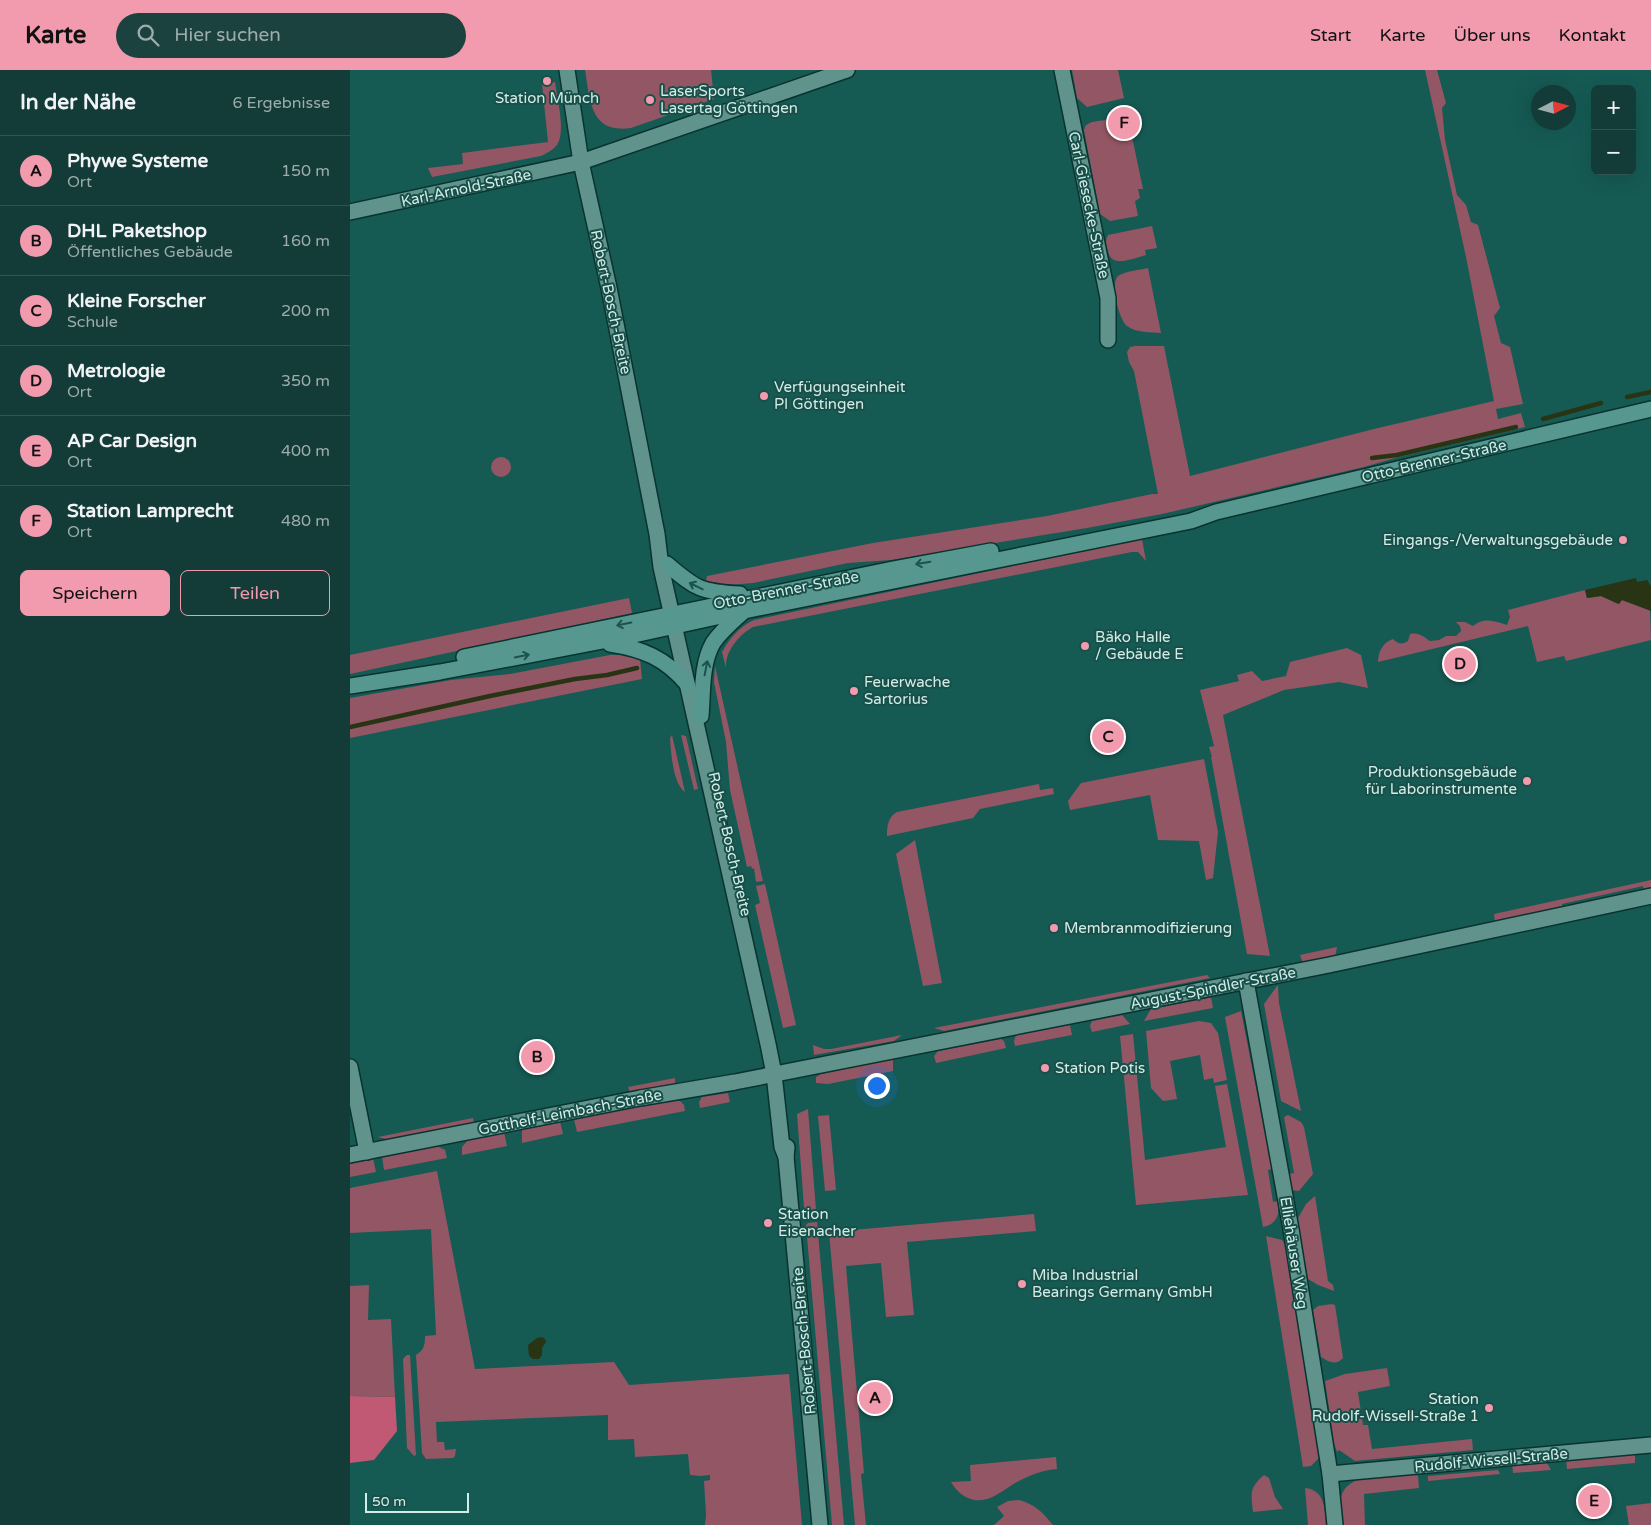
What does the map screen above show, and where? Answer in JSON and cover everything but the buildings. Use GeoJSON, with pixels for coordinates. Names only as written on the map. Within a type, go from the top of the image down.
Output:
{"type":"FeatureCollection","features":[{"type":"Feature","properties":{"kind":"main road","name":"Otto-Brenner-Straße"},"geometry":{"type":"LineString","coordinates":[[354,685],[414,669],[676,619],[744,611],[1191,521],[1216,512],[1651,409]]}},
{"type":"Feature","properties":{"kind":"main road","name":"Otto-Brenner-Straße"},"geometry":{"type":"LineString","coordinates":[[354,685],[389,681],[599,642],[761,596],[893,569],[1190,514],[1216,512]]}},
{"type":"Feature","properties":{"kind":"main road"},"geometry":{"type":"LineString","coordinates":[[667,564],[693,586],[704,590],[716,593],[761,596]]}},
{"type":"Feature","properties":{"kind":"main road"},"geometry":{"type":"LineString","coordinates":[[701,716],[704,672],[712,645],[744,611]]}},
{"type":"Feature","properties":{"kind":"main road"},"geometry":{"type":"LineString","coordinates":[[599,642],[630,647],[651,655],[670,666],[687,684]]}},
{"type":"Feature","properties":{"kind":"street","name":"Robert-Bosch-Breite"},"geometry":{"type":"LineString","coordinates":[[567,70],[581,162],[609,288],[657,534],[661,567],[701,716],[774,1043],[782,1147],[786,1157],[820,1525]]}},
{"type":"Feature","properties":{"kind":"street","name":"Karl-Arnold-Straße"},"geometry":{"type":"LineString","coordinates":[[350,212],[581,162],[847,70]]}},
{"type":"Feature","properties":{"kind":"street","name":"Carl-Giesecke-Straße"},"geometry":{"type":"LineString","coordinates":[[1062,70],[1108,298],[1108,340]]}},
{"type":"Feature","properties":{"kind":"street","name":"Robert-Bosch-Breite"},"geometry":{"type":"LineString","coordinates":[[657,534],[667,564],[687,684],[776,1074]]}},
{"type":"Feature","properties":{"kind":"street","name":"August-Spindler-Straße"},"geometry":{"type":"LineString","coordinates":[[776,1074],[1329,966],[1651,896]]}},
{"type":"Feature","properties":{"kind":"street","name":"Elliehäuser Weg"},"geometry":{"type":"LineString","coordinates":[[1246,981],[1290,1222],[1330,1474],[1335,1525]]}},
{"type":"Feature","properties":{"kind":"street"},"geometry":{"type":"LineString","coordinates":[[350,1067],[367,1152]]}},
{"type":"Feature","properties":{"kind":"street","name":"Gotthelf-Leimbach-Straße"},"geometry":{"type":"LineString","coordinates":[[350,1155],[640,1098],[689,1091],[776,1074]]}},
{"type":"Feature","properties":{"kind":"street","name":"Rudolf-Wissell-Straße"},"geometry":{"type":"LineString","coordinates":[[1330,1474],[1651,1446]]}},
{"type":"Feature","properties":{"kind":"shaded area"},"geometry":{"type":"Polygon","coordinates":[[[350,70],[1651,70],[1651,1525],[350,1525],[350,70]]]}},
{"type":"Feature","properties":{"kind":"shaded area","name":"LaserSports Lasertag Göttingen"},"geometry":{"type":"Polygon","coordinates":[[[585,70],[711,70],[714,99],[631,128],[607,126],[594,112],[585,70]]]}},
{"type":"Feature","properties":{"kind":"shaded area"},"geometry":{"type":"Polygon","coordinates":[[[1072,70],[1118,70],[1124,98],[1087,107],[1077,98],[1072,70]]]}},
{"type":"Feature","properties":{"kind":"shaded area"},"geometry":{"type":"Polygon","coordinates":[[[1425,70],[1437,70],[1446,103],[1442,108],[1445,140],[1457,195],[1466,205],[1471,222],[1478,225],[1500,308],[1494,316],[1501,343],[1510,347],[1523,404],[1496,409],[1498,419],[1521,413],[1525,427],[1162,514],[891,560],[848,563],[753,583],[729,585],[706,581],[707,576],[873,543],[1047,516],[1158,494],[1134,371],[1129,362],[1127,352],[1130,347],[1164,346],[1190,476],[1378,428],[1494,401],[1466,257],[1425,70]]]}},
{"type":"Feature","properties":{"kind":"shaded area"},"geometry":{"type":"Polygon","coordinates":[[[555,82],[561,132],[557,145],[552,150],[541,156],[432,177],[428,168],[463,164],[462,153],[548,142],[542,84],[555,82]]]}},
{"type":"Feature","properties":{"kind":"shaded area"},"geometry":{"type":"Polygon","coordinates":[[[1119,118],[1121,129],[1130,127],[1143,189],[1138,189],[1140,198],[1135,201],[1138,216],[1110,221],[1100,214],[1084,130],[1086,125],[1092,122],[1119,118]]]}},
{"type":"Feature","properties":{"kind":"shaded area"},"geometry":{"type":"Polygon","coordinates":[[[1152,226],[1157,248],[1145,250],[1146,255],[1124,261],[1114,260],[1110,256],[1106,243],[1108,235],[1152,226]]]}},
{"type":"Feature","properties":{"kind":"shaded area"},"geometry":{"type":"Polygon","coordinates":[[[1148,268],[1161,333],[1139,331],[1127,326],[1121,317],[1116,302],[1115,286],[1118,276],[1148,268]]]}},
{"type":"Feature","properties":{"kind":"shaded area"},"geometry":{"type":"Polygon","coordinates":[[[497,457],[505,457],[511,463],[511,471],[505,477],[497,477],[491,471],[491,463],[497,457]]]}},
{"type":"Feature","properties":{"kind":"shaded area"},"geometry":{"type":"Polygon","coordinates":[[[1142,539],[1146,561],[1138,552],[1132,552],[753,627],[743,634],[730,650],[726,668],[722,652],[735,633],[754,620],[1142,539]]]}},
{"type":"Feature","properties":{"kind":"shaded area"},"geometry":{"type":"Polygon","coordinates":[[[1636,578],[1637,582],[1647,580],[1651,586],[1651,611],[1622,600],[1619,604],[1601,596],[1587,598],[1585,590],[1636,578]]]}},
{"type":"Feature","properties":{"kind":"shaded area"},"geometry":{"type":"Polygon","coordinates":[[[1585,590],[1587,598],[1601,596],[1618,604],[1622,600],[1650,610],[1651,640],[1566,661],[1564,656],[1537,662],[1528,626],[1378,662],[1382,648],[1386,642],[1393,639],[1398,643],[1402,643],[1408,641],[1410,634],[1419,634],[1430,641],[1439,640],[1446,636],[1456,636],[1461,631],[1460,626],[1456,622],[1465,622],[1473,626],[1481,621],[1498,622],[1507,625],[1510,617],[1508,610],[1585,590]]]}},
{"type":"Feature","properties":{"kind":"shaded area"},"geometry":{"type":"Polygon","coordinates":[[[629,598],[632,613],[350,674],[350,655],[629,598]]]}},
{"type":"Feature","properties":{"kind":"shaded area"},"geometry":{"type":"Polygon","coordinates":[[[1347,648],[1361,655],[1368,688],[1339,682],[1284,690],[1223,715],[1270,956],[1247,954],[1209,747],[1214,746],[1200,690],[1239,681],[1237,675],[1252,671],[1262,681],[1286,676],[1290,662],[1347,648]]]}},
{"type":"Feature","properties":{"kind":"shaded area"},"geometry":{"type":"Polygon","coordinates":[[[610,655],[625,655],[640,659],[642,679],[350,738],[350,698],[451,680],[510,674],[610,655]]]}},
{"type":"Feature","properties":{"kind":"shaded area"},"geometry":{"type":"Polygon","coordinates":[[[715,666],[763,881],[756,882],[754,868],[752,869],[751,866],[747,867],[730,790],[726,742],[714,682],[715,666]]]}},
{"type":"Feature","properties":{"kind":"shaded area"},"geometry":{"type":"Polygon","coordinates":[[[672,735],[685,792],[678,782],[673,768],[670,738],[672,735]]]}},
{"type":"Feature","properties":{"kind":"shaded area"},"geometry":{"type":"Polygon","coordinates":[[[681,735],[686,736],[698,789],[694,790],[681,735]]]}},
{"type":"Feature","properties":{"kind":"shaded area"},"geometry":{"type":"Polygon","coordinates":[[[1204,759],[1218,832],[1213,878],[1206,880],[1199,841],[1158,840],[1150,795],[1070,810],[1068,801],[1081,783],[1204,759]]]}},
{"type":"Feature","properties":{"kind":"shaded area"},"geometry":{"type":"Polygon","coordinates":[[[1039,784],[1040,790],[1053,788],[1054,794],[980,809],[973,818],[887,836],[889,822],[897,812],[1039,784]]]}},
{"type":"Feature","properties":{"kind":"shaded area"},"geometry":{"type":"Polygon","coordinates":[[[915,840],[942,983],[923,986],[896,854],[915,840]]]}},
{"type":"Feature","properties":{"kind":"shaded area"},"geometry":{"type":"Polygon","coordinates":[[[1651,880],[1651,889],[1644,891],[1643,886],[1562,904],[1563,909],[1495,923],[1494,914],[1651,880]]]}},
{"type":"Feature","properties":{"kind":"shaded area"},"geometry":{"type":"Polygon","coordinates":[[[765,884],[796,1025],[783,1028],[755,905],[760,903],[756,886],[765,884]]]}},
{"type":"Feature","properties":{"kind":"shaded area"},"geometry":{"type":"Polygon","coordinates":[[[1337,947],[1335,957],[1303,963],[1300,955],[1337,947]]]}},
{"type":"Feature","properties":{"kind":"shaded area"},"geometry":{"type":"Polygon","coordinates":[[[1207,975],[1210,978],[944,1031],[934,1028],[1207,975]]]}},
{"type":"Feature","properties":{"kind":"shaded area"},"geometry":{"type":"Polygon","coordinates":[[[1277,986],[1301,1111],[1281,1101],[1264,1004],[1277,986]]]}},
{"type":"Feature","properties":{"kind":"shaded area"},"geometry":{"type":"Polygon","coordinates":[[[1211,997],[1213,1008],[1144,1021],[1151,1009],[1211,997]]]}},
{"type":"Feature","properties":{"kind":"shaded area"},"geometry":{"type":"Polygon","coordinates":[[[1241,1011],[1272,1169],[1268,1170],[1273,1202],[1278,1201],[1278,1215],[1272,1224],[1263,1227],[1225,1017],[1241,1011]]]}},
{"type":"Feature","properties":{"kind":"shaded area"},"geometry":{"type":"Polygon","coordinates":[[[1122,1015],[1130,1024],[1092,1032],[1090,1026],[1092,1021],[1122,1015]]]}},
{"type":"Feature","properties":{"kind":"shaded area"},"geometry":{"type":"Polygon","coordinates":[[[1199,1021],[1211,1023],[1218,1033],[1227,1080],[1214,1083],[1213,1078],[1204,1080],[1200,1055],[1170,1061],[1177,1099],[1163,1101],[1151,1088],[1146,1031],[1199,1021]]]}},
{"type":"Feature","properties":{"kind":"shaded area"},"geometry":{"type":"Polygon","coordinates":[[[1070,1025],[1072,1035],[1015,1046],[1016,1035],[1070,1025]]]}},
{"type":"Feature","properties":{"kind":"shaded area"},"geometry":{"type":"Polygon","coordinates":[[[1133,1034],[1145,1160],[1226,1147],[1215,1086],[1227,1084],[1248,1195],[1136,1205],[1120,1036],[1133,1034]]]}},
{"type":"Feature","properties":{"kind":"shaded area"},"geometry":{"type":"Polygon","coordinates":[[[902,1035],[894,1041],[814,1055],[813,1045],[824,1049],[831,1049],[902,1035]]]}},
{"type":"Feature","properties":{"kind":"shaded area"},"geometry":{"type":"Polygon","coordinates":[[[1001,1039],[1004,1041],[1006,1048],[936,1063],[934,1056],[938,1051],[1001,1039]]]}},
{"type":"Feature","properties":{"kind":"shaded area"},"geometry":{"type":"Polygon","coordinates":[[[893,1059],[893,1071],[828,1084],[816,1083],[816,1077],[821,1074],[893,1059]]]}},
{"type":"Feature","properties":{"kind":"shaded area"},"geometry":{"type":"Polygon","coordinates":[[[675,1078],[675,1083],[630,1092],[628,1087],[675,1078]]]}},
{"type":"Feature","properties":{"kind":"shaded area"},"geometry":{"type":"Polygon","coordinates":[[[728,1093],[730,1102],[700,1108],[699,1102],[702,1097],[728,1093]]]}},
{"type":"Feature","properties":{"kind":"shaded area"},"geometry":{"type":"Polygon","coordinates":[[[671,1100],[680,1101],[684,1105],[685,1111],[577,1132],[574,1119],[671,1100]]]}},
{"type":"Feature","properties":{"kind":"shaded area"},"geometry":{"type":"Polygon","coordinates":[[[808,1109],[816,1210],[806,1210],[804,1207],[797,1114],[808,1109]]]}},
{"type":"Feature","properties":{"kind":"shaded area"},"geometry":{"type":"Polygon","coordinates":[[[829,1115],[836,1190],[825,1191],[818,1116],[829,1115]]]}},
{"type":"Feature","properties":{"kind":"shaded area"},"geometry":{"type":"Polygon","coordinates":[[[1288,1115],[1301,1122],[1304,1127],[1313,1174],[1299,1191],[1291,1190],[1289,1174],[1294,1173],[1284,1117],[1288,1115]]]}},
{"type":"Feature","properties":{"kind":"shaded area"},"geometry":{"type":"Polygon","coordinates":[[[473,1118],[474,1123],[390,1140],[378,1137],[473,1118]]]}},
{"type":"Feature","properties":{"kind":"shaded area"},"geometry":{"type":"Polygon","coordinates":[[[560,1121],[563,1134],[522,1143],[522,1129],[560,1121]]]}},
{"type":"Feature","properties":{"kind":"shaded area"},"geometry":{"type":"Polygon","coordinates":[[[504,1132],[507,1146],[462,1155],[462,1147],[469,1139],[504,1132]]]}},
{"type":"Feature","properties":{"kind":"shaded area"},"geometry":{"type":"Polygon","coordinates":[[[437,1146],[445,1150],[447,1158],[384,1170],[382,1156],[437,1146]]]}},
{"type":"Feature","properties":{"kind":"shaded area"},"geometry":{"type":"Polygon","coordinates":[[[373,1158],[376,1172],[350,1177],[350,1162],[373,1158]]]}},
{"type":"Feature","properties":{"kind":"shaded area"},"geometry":{"type":"Polygon","coordinates":[[[437,1171],[475,1369],[614,1362],[629,1385],[789,1374],[802,1525],[705,1525],[704,1481],[710,1480],[710,1475],[690,1475],[688,1454],[635,1457],[634,1439],[608,1440],[608,1415],[436,1422],[437,1442],[444,1442],[445,1450],[456,1449],[455,1456],[453,1458],[426,1459],[422,1453],[416,1355],[424,1347],[425,1336],[436,1335],[431,1229],[350,1233],[350,1188],[437,1171]]]}},
{"type":"Feature","properties":{"kind":"shaded area"},"geometry":{"type":"Polygon","coordinates":[[[1315,1196],[1328,1281],[1333,1285],[1334,1291],[1308,1279],[1297,1220],[1306,1204],[1315,1196]]]}},
{"type":"Feature","properties":{"kind":"shaded area"},"geometry":{"type":"Polygon","coordinates":[[[1034,1214],[1036,1231],[907,1242],[914,1315],[886,1317],[881,1263],[846,1266],[864,1473],[861,1474],[866,1525],[855,1525],[829,1232],[1034,1214]]]}},
{"type":"Feature","properties":{"kind":"shaded area"},"geometry":{"type":"Polygon","coordinates":[[[817,1222],[844,1525],[832,1525],[806,1225],[817,1222]]]}},
{"type":"Feature","properties":{"kind":"shaded area"},"geometry":{"type":"Polygon","coordinates":[[[1266,1236],[1282,1240],[1286,1246],[1318,1439],[1319,1458],[1311,1466],[1303,1467],[1266,1236]]]}},
{"type":"Feature","properties":{"kind":"shaded area"},"geometry":{"type":"Polygon","coordinates":[[[369,1285],[368,1320],[391,1319],[395,1397],[350,1396],[350,1286],[369,1285]]]}},
{"type":"Feature","properties":{"kind":"shaded area"},"geometry":{"type":"Polygon","coordinates":[[[1335,1305],[1343,1358],[1335,1363],[1321,1357],[1313,1310],[1318,1306],[1335,1305]]]}},
{"type":"Feature","properties":{"kind":"shaded area"},"geometry":{"type":"Polygon","coordinates":[[[542,1337],[546,1342],[542,1348],[542,1355],[539,1359],[533,1359],[529,1356],[528,1345],[537,1338],[542,1337]]]}},
{"type":"Feature","properties":{"kind":"shaded area"},"geometry":{"type":"Polygon","coordinates":[[[410,1355],[416,1455],[414,1456],[407,1448],[403,1359],[410,1355]]]}},
{"type":"Feature","properties":{"kind":"shaded area"},"geometry":{"type":"Polygon","coordinates":[[[1387,1368],[1390,1386],[1358,1392],[1363,1425],[1368,1425],[1372,1449],[1472,1439],[1473,1450],[1355,1461],[1339,1450],[1337,1452],[1325,1381],[1345,1374],[1387,1368]]]}},
{"type":"Feature","properties":{"kind":"shaded area"},"geometry":{"type":"Polygon","coordinates":[[[350,1396],[395,1397],[397,1431],[374,1460],[350,1463],[350,1396]]]}},
{"type":"Feature","properties":{"kind":"shaded area"},"geometry":{"type":"Polygon","coordinates":[[[1635,1453],[1635,1463],[1567,1469],[1566,1459],[1635,1453]]]}},
{"type":"Feature","properties":{"kind":"shaded area"},"geometry":{"type":"Polygon","coordinates":[[[1056,1457],[1057,1469],[1027,1477],[988,1499],[975,1500],[968,1498],[958,1492],[951,1482],[971,1481],[970,1465],[1056,1457]]]}},
{"type":"Feature","properties":{"kind":"shaded area"},"geometry":{"type":"Polygon","coordinates":[[[1546,1461],[1551,1470],[1513,1473],[1512,1463],[1546,1461]]]}},
{"type":"Feature","properties":{"kind":"shaded area"},"geometry":{"type":"Polygon","coordinates":[[[1498,1470],[1500,1474],[1428,1481],[1428,1476],[1498,1470]]]}},
{"type":"Feature","properties":{"kind":"shaded area"},"geometry":{"type":"Polygon","coordinates":[[[1415,1472],[1418,1476],[1419,1488],[1364,1494],[1365,1525],[1342,1525],[1340,1500],[1345,1489],[1352,1482],[1384,1474],[1415,1472]]]}},
{"type":"Feature","properties":{"kind":"shaded area"},"geometry":{"type":"Polygon","coordinates":[[[1264,1475],[1269,1478],[1275,1497],[1283,1509],[1253,1512],[1253,1487],[1264,1475]]]}},
{"type":"Feature","properties":{"kind":"shaded area"},"geometry":{"type":"Polygon","coordinates":[[[1305,1488],[1317,1492],[1323,1501],[1326,1525],[1308,1525],[1305,1488]]]}},
{"type":"Feature","properties":{"kind":"shaded area"},"geometry":{"type":"Polygon","coordinates":[[[1019,1500],[1030,1504],[1053,1525],[994,1525],[1004,1516],[997,1507],[1008,1501],[1019,1500]]]}},
{"type":"Feature","properties":{"kind":"shaded area"},"geometry":{"type":"Polygon","coordinates":[[[1651,1503],[1651,1525],[1629,1525],[1626,1506],[1651,1503]]]}},
{"type":"Feature","properties":{"kind":"waterway"},"geometry":{"type":"LineString","coordinates":[[1627,397],[1651,392]]}},
{"type":"Feature","properties":{"kind":"waterway"},"geometry":{"type":"LineString","coordinates":[[1543,419],[1601,403]]}},
{"type":"Feature","properties":{"kind":"waterway"},"geometry":{"type":"LineString","coordinates":[[1372,458],[1397,455],[1516,427]]}},
{"type":"Feature","properties":{"kind":"waterway"},"geometry":{"type":"LineString","coordinates":[[350,727],[490,696],[637,668]]}},
{"type":"Feature","properties":{"kind":"place","name":"Station Münch"},"geometry":{"type":"Point","coordinates":[547,81]}},
{"type":"Feature","properties":{"kind":"place","name":"LaserSports Lasertag Göttingen"},"geometry":{"type":"Point","coordinates":[650,100]}},
{"type":"Feature","properties":{"kind":"place","name":"Station Lamprecht"},"geometry":{"type":"Point","coordinates":[1124,123]}},
{"type":"Feature","properties":{"kind":"place","name":"Verfügungseinheit PI Göttingen"},"geometry":{"type":"Point","coordinates":[764,396]}},
{"type":"Feature","properties":{"kind":"place","name":"Eingangs-/Verwaltungsgebäude"},"geometry":{"type":"Point","coordinates":[1623,540]}},
{"type":"Feature","properties":{"kind":"place","name":"Bäko Halle / Gebäude E"},"geometry":{"type":"Point","coordinates":[1085,646]}},
{"type":"Feature","properties":{"kind":"place","name":"Metrologie"},"geometry":{"type":"Point","coordinates":[1460,664]}},
{"type":"Feature","properties":{"kind":"place","name":"Feuerwache Sartorius"},"geometry":{"type":"Point","coordinates":[854,691]}},
{"type":"Feature","properties":{"kind":"place","name":"Kleine Forscher"},"geometry":{"type":"Point","coordinates":[1108,737]}},
{"type":"Feature","properties":{"kind":"place","name":"Produktionsgebäude für Laborinstrumente"},"geometry":{"type":"Point","coordinates":[1527,781]}},
{"type":"Feature","properties":{"kind":"place","name":"Membranmodifizierung"},"geometry":{"type":"Point","coordinates":[1054,928]}},
{"type":"Feature","properties":{"kind":"place","name":"DHL Paketshop"},"geometry":{"type":"Point","coordinates":[537,1057]}},
{"type":"Feature","properties":{"kind":"place","name":"Station Potis"},"geometry":{"type":"Point","coordinates":[1045,1068]}},
{"type":"Feature","properties":{"kind":"place","name":"Station Eisenacher"},"geometry":{"type":"Point","coordinates":[768,1223]}},
{"type":"Feature","properties":{"kind":"place","name":"Miba Industrial Bearings Germany GmbH"},"geometry":{"type":"Point","coordinates":[1022,1284]}},
{"type":"Feature","properties":{"kind":"place","name":"Phywe Systeme"},"geometry":{"type":"Point","coordinates":[875,1398]}},
{"type":"Feature","properties":{"kind":"place","name":"Station Rudolf-Wissell-Straße 1"},"geometry":{"type":"Point","coordinates":[1489,1408]}},
{"type":"Feature","properties":{"kind":"place","name":"AP Car Design"},"geometry":{"type":"Point","coordinates":[1594,1501]}}]}
